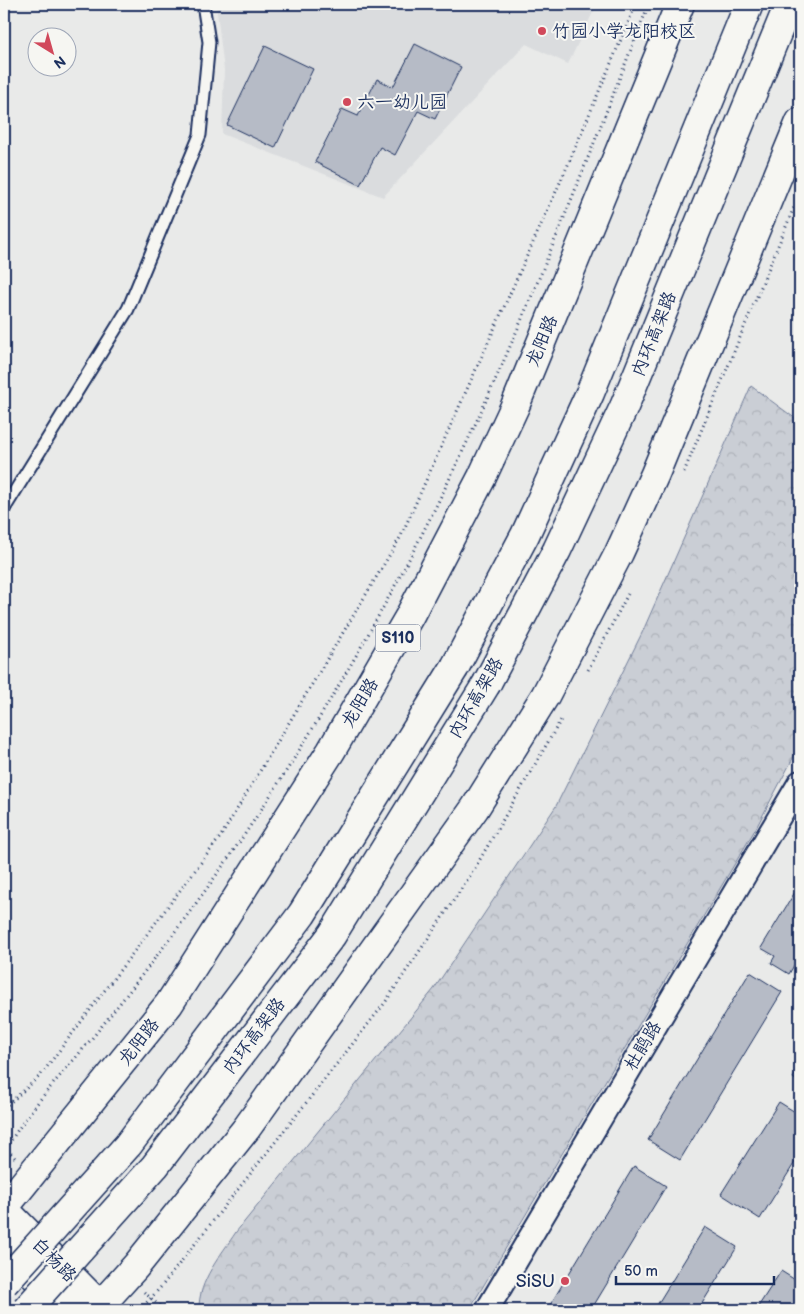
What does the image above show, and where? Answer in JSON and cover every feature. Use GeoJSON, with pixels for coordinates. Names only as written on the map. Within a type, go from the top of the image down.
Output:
{"type":"FeatureCollection","features":[{"type":"Feature","properties":{"kind":"main road","name":"龙阳路"},"geometry":{"type":"LineString","coordinates":[[4,1209],[168,1004],[326,760],[409,617],[477,486],[515,406],[680,4]]}},
{"type":"Feature","properties":{"kind":"main road"},"geometry":{"type":"LineString","coordinates":[[668,201],[731,4]]}},
{"type":"Feature","properties":{"kind":"main road","name":"内环高架路"},"geometry":{"type":"LineString","coordinates":[[4,1283],[128,1145],[302,914],[455,667],[525,535],[586,402],[748,4]]}},
{"type":"Feature","properties":{"kind":"main road","name":"内环高架路"},"geometry":{"type":"LineString","coordinates":[[26,1310],[155,1166],[332,935],[487,683],[557,550],[624,407],[787,10]]}},
{"type":"Feature","properties":{"kind":"main road"},"geometry":{"type":"LineString","coordinates":[[96,1309],[136,1266],[246,1129],[475,808],[545,696],[619,553],[654,474],[800,122]]}},
{"type":"Feature","properties":{"kind":"main road","name":"白杨路"},"geometry":{"type":"LineString","coordinates":[[4,1209],[96,1309]]}},
{"type":"Feature","properties":{"kind":"main road","name":"白杨路"},"geometry":{"type":"LineString","coordinates":[[4,1245],[68,1310]]}},
{"type":"Feature","properties":{"kind":"street","name":"杜鹃路"},"geometry":{"type":"LineString","coordinates":[[487,1310],[800,782]]}},
{"type":"Feature","properties":{"kind":"lane"},"geometry":{"type":"LineString","coordinates":[[4,509],[128,309],[200,135],[209,42],[204,4]]}},
{"type":"Feature","properties":{"kind":"path"},"geometry":{"type":"LineString","coordinates":[[4,1108],[40,1075],[221,836],[401,536],[567,167],[636,4]]}},
{"type":"Feature","properties":{"kind":"path"},"geometry":{"type":"LineString","coordinates":[[4,1153],[17,1129],[103,1024],[230,856],[307,739],[369,632],[425,529],[480,414],[525,310],[649,4]]}},
{"type":"Feature","properties":{"kind":"shaded area","name":"六一幼儿园"},"geometry":{"type":"Polygon","coordinates":[[[216,4],[597,4],[568,64],[526,44],[383,197],[222,134],[224,70],[216,4]]]}},
{"type":"Feature","properties":{"kind":"green space"},"geometry":{"type":"Polygon","coordinates":[[[751,386],[800,422],[800,745],[756,828],[469,1310],[199,1310],[202,1289],[206,1279],[236,1232],[434,989],[556,806],[642,633],[751,386]]]}},
{"type":"Feature","properties":{"kind":"building"},"geometry":{"type":"Polygon","coordinates":[[[415,44],[461,67],[435,119],[418,111],[395,155],[380,147],[360,185],[315,162],[342,109],[358,116],[377,79],[393,87],[415,44]]]}},
{"type":"Feature","properties":{"kind":"building"},"geometry":{"type":"Polygon","coordinates":[[[265,46],[313,69],[275,148],[227,125],[265,46]]]}},
{"type":"Feature","properties":{"kind":"building"},"geometry":{"type":"Polygon","coordinates":[[[795,892],[800,895],[800,955],[789,974],[771,963],[775,956],[761,948],[795,892]]]}},
{"type":"Feature","properties":{"kind":"building"},"geometry":{"type":"Polygon","coordinates":[[[750,972],[782,992],[680,1160],[648,1140],[750,972]]]}},
{"type":"Feature","properties":{"kind":"building"},"geometry":{"type":"Polygon","coordinates":[[[800,1066],[800,1083],[793,1078],[800,1066]]]}},
{"type":"Feature","properties":{"kind":"building"},"geometry":{"type":"Polygon","coordinates":[[[779,1102],[800,1115],[800,1154],[760,1219],[721,1194],[779,1102]]]}},
{"type":"Feature","properties":{"kind":"building"},"geometry":{"type":"Polygon","coordinates":[[[634,1166],[666,1186],[591,1310],[547,1310],[634,1166]]]}},
{"type":"Feature","properties":{"kind":"building"},"geometry":{"type":"Polygon","coordinates":[[[705,1227],[737,1247],[698,1310],[654,1310],[705,1227]]]}},
{"type":"Feature","properties":{"kind":"building"},"geometry":{"type":"Polygon","coordinates":[[[781,1271],[800,1283],[800,1310],[756,1310],[781,1271]]]}},
{"type":"Feature","properties":{"kind":"place","name":"竹园小学龙阳校区"},"geometry":{"type":"Point","coordinates":[542,31]}},
{"type":"Feature","properties":{"kind":"place","name":"六一幼儿园"},"geometry":{"type":"Point","coordinates":[347,102]}},
{"type":"Feature","properties":{"kind":"place","name":"SiSU"},"geometry":{"type":"Point","coordinates":[565,1281]}}]}
